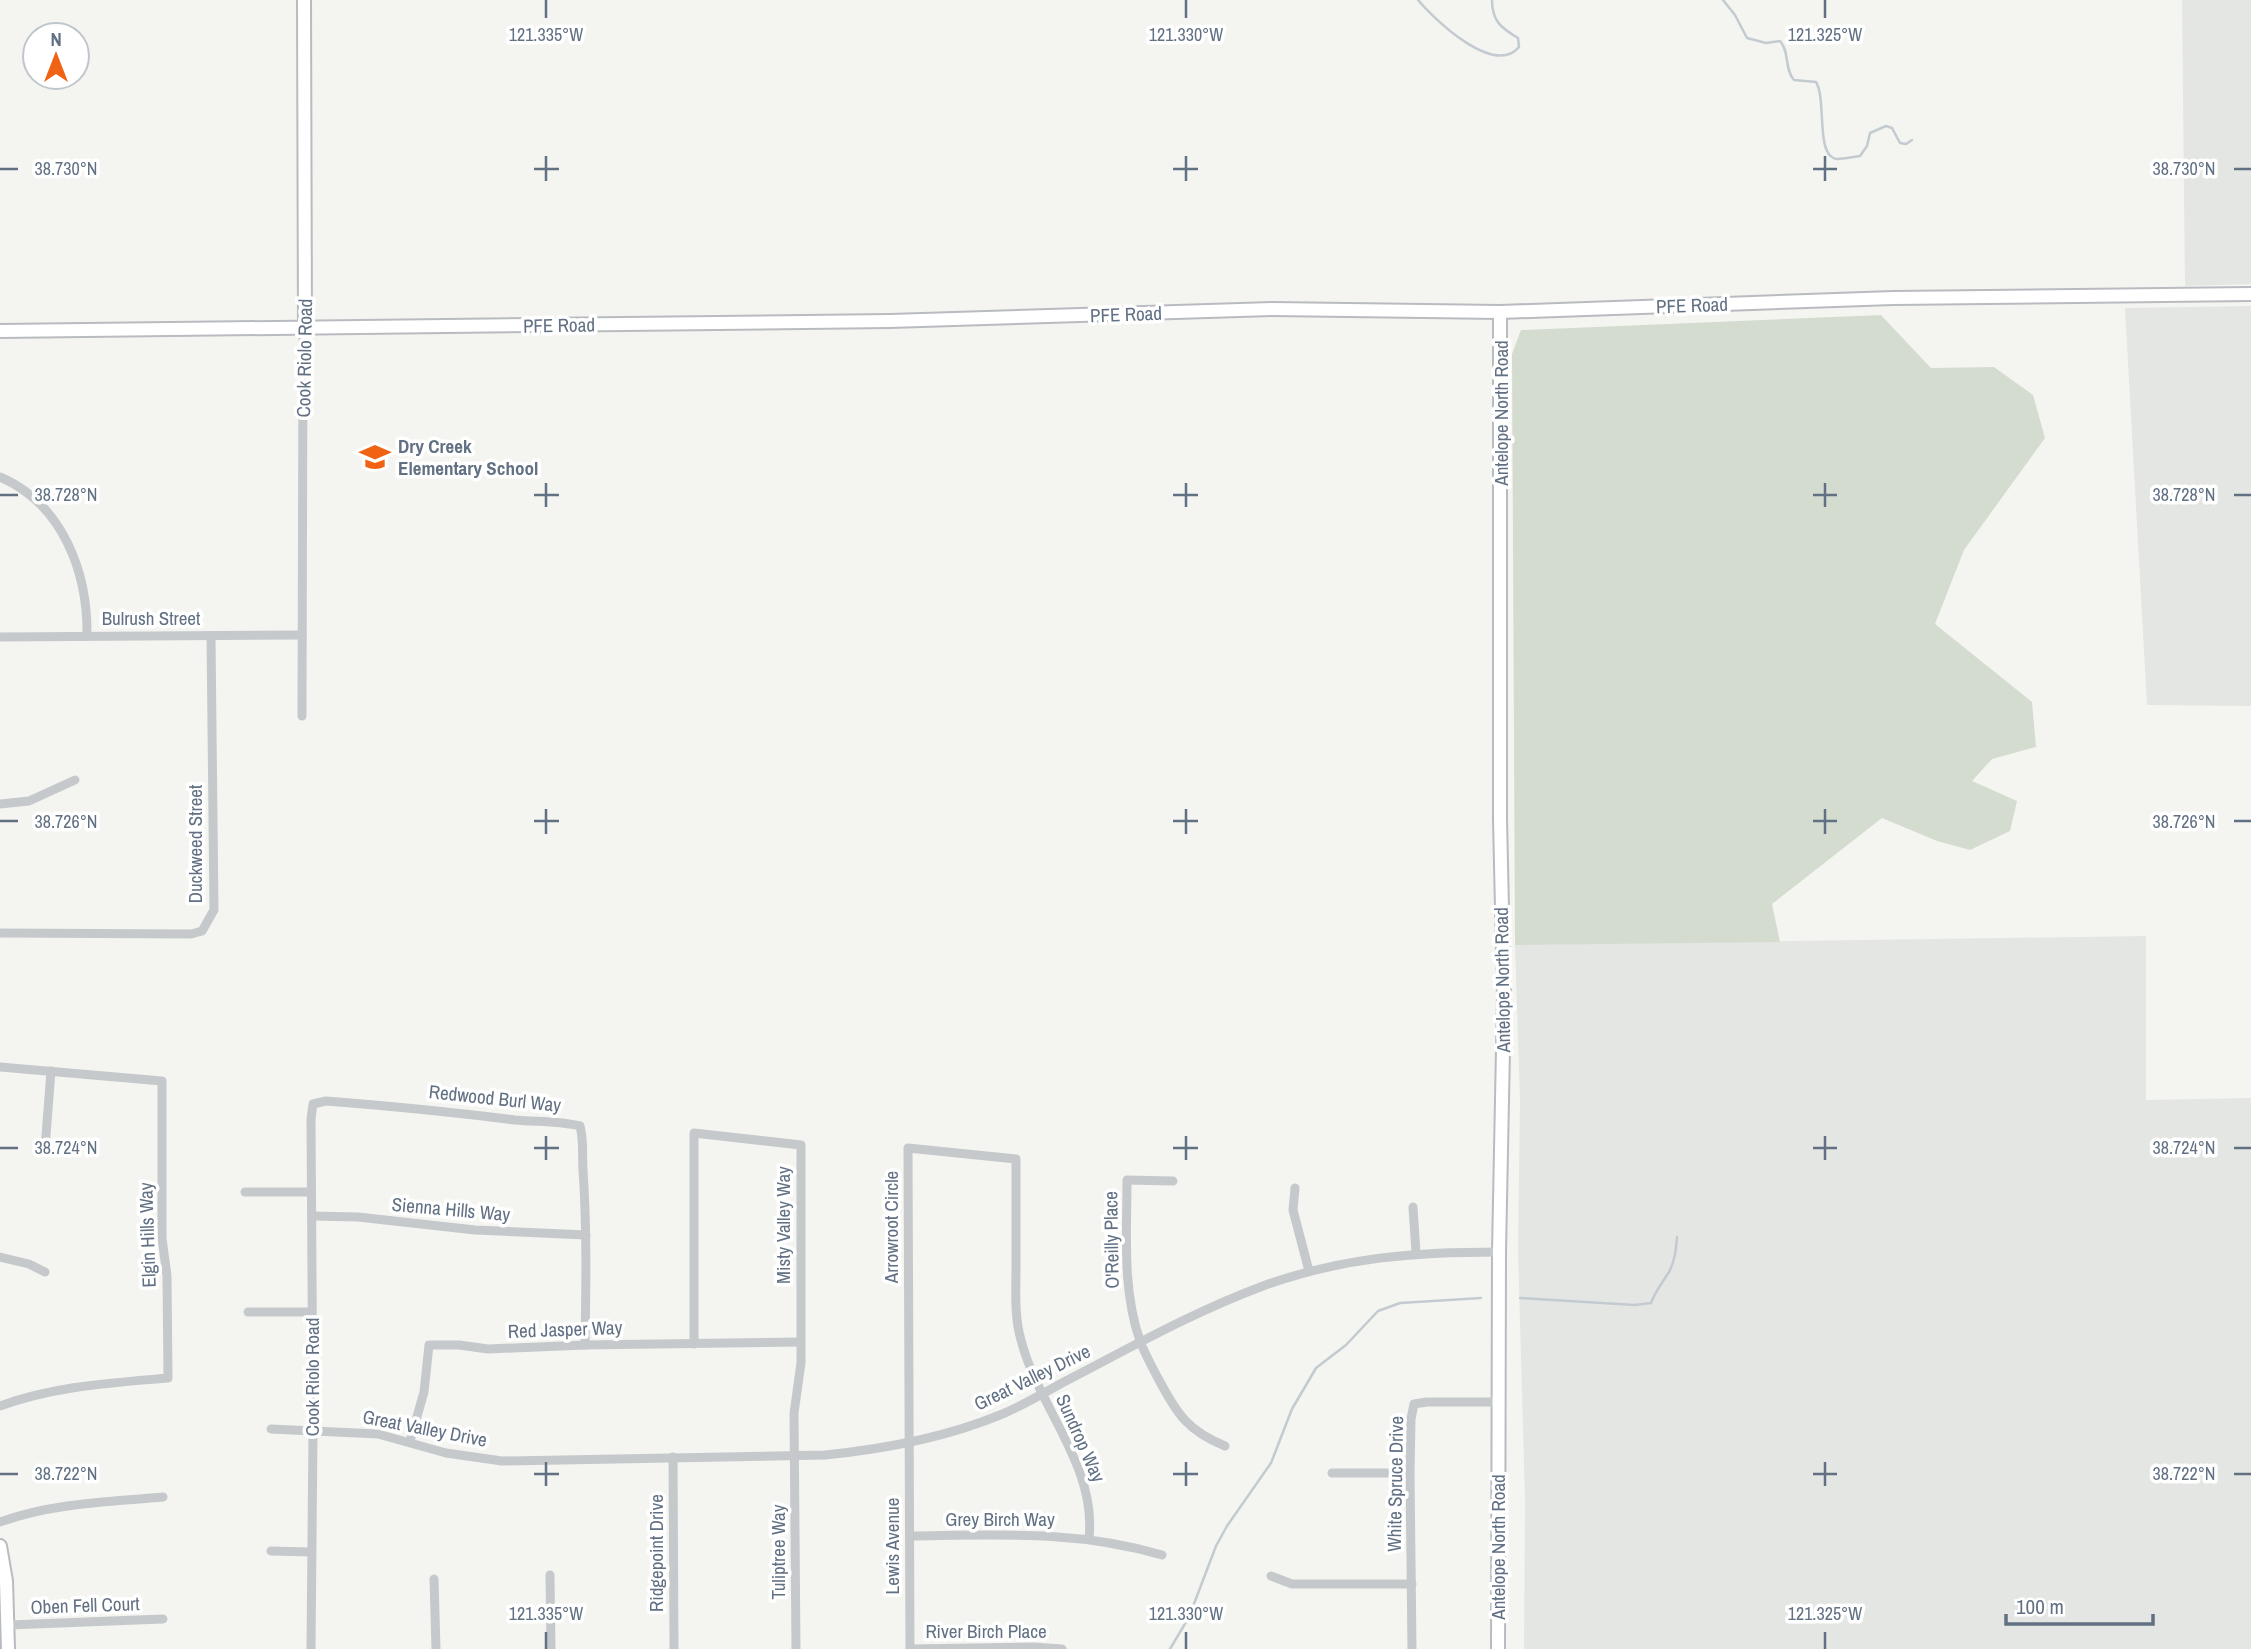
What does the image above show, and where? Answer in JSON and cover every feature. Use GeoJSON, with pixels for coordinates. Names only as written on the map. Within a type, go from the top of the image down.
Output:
{"type":"FeatureCollection","features":[{"type":"Feature","properties":{"kind":"main road","name":"Cook Riolo Road"},"geometry":{"type":"LineString","coordinates":[[304,0],[305,328]]}},
{"type":"Feature","properties":{"kind":"main road","name":"PFE Road"},"geometry":{"type":"LineString","coordinates":[[0,331],[890,321],[1272,309],[1500,312],[1893,298],[2251,294]]}},
{"type":"Feature","properties":{"kind":"main road","name":"Antelope North Road"},"geometry":{"type":"LineString","coordinates":[[1498,1649],[1499,1252],[1504,1011],[1500,820],[1500,312]]}},
{"type":"Feature","properties":{"kind":"main road"},"geometry":{"type":"LineString","coordinates":[[0,1546],[6,1581],[8,1649]]}},
{"type":"Feature","properties":{"kind":"street","name":"Cook Riolo Road"},"geometry":{"type":"LineString","coordinates":[[302,716],[305,328]]}},
{"type":"Feature","properties":{"kind":"street"},"geometry":{"type":"LineString","coordinates":[[0,477],[23,490],[41,507],[60,529],[73,551],[88,609],[87,636]]}},
{"type":"Feature","properties":{"kind":"street","name":"Bulrush Street"},"geometry":{"type":"LineString","coordinates":[[0,637],[302,635]]}},
{"type":"Feature","properties":{"kind":"street","name":"Duckweed Street"},"geometry":{"type":"LineString","coordinates":[[0,933],[191,933],[202,931],[207,925],[214,910],[211,636]]}},
{"type":"Feature","properties":{"kind":"street"},"geometry":{"type":"LineString","coordinates":[[0,804],[29,801],[75,780]]}},
{"type":"Feature","properties":{"kind":"street","name":"Elgin Hills Way"},"geometry":{"type":"LineString","coordinates":[[0,1067],[162,1081],[162,1238],[166,1276],[168,1378],[72,1387],[42,1392],[0,1406]]}},
{"type":"Feature","properties":{"kind":"street"},"geometry":{"type":"LineString","coordinates":[[44,1148],[51,1071]]}},
{"type":"Feature","properties":{"kind":"street","name":"Redwood Burl Way"},"geometry":{"type":"LineString","coordinates":[[313,1104],[326,1101],[431,1109],[580,1126],[583,1139],[586,1236],[586,1345]]}},
{"type":"Feature","properties":{"kind":"street","name":"Cook Riolo Road"},"geometry":{"type":"LineString","coordinates":[[311,1649],[313,1104]]}},
{"type":"Feature","properties":{"kind":"street","name":"Misty Valley Way"},"geometry":{"type":"LineString","coordinates":[[694,1344],[694,1133],[801,1145],[801,1363],[794,1413],[794,1455]]}},
{"type":"Feature","properties":{"kind":"street","name":"Arrowroot Circle"},"geometry":{"type":"LineString","coordinates":[[909,1443],[908,1149],[1016,1159],[1018,1322],[1028,1361],[1042,1393]]}},
{"type":"Feature","properties":{"kind":"street","name":"O'Reilly Place"},"geometry":{"type":"LineString","coordinates":[[1141,1343],[1128,1283],[1127,1181],[1173,1181]]}},
{"type":"Feature","properties":{"kind":"street"},"geometry":{"type":"LineString","coordinates":[[1295,1188],[1293,1210],[1309,1271]]}},
{"type":"Feature","properties":{"kind":"street"},"geometry":{"type":"LineString","coordinates":[[245,1192],[311,1192]]}},
{"type":"Feature","properties":{"kind":"street"},"geometry":{"type":"LineString","coordinates":[[1413,1207],[1416,1253]]}},
{"type":"Feature","properties":{"kind":"street","name":"Sienna Hills Way"},"geometry":{"type":"LineString","coordinates":[[312,1216],[358,1217],[475,1230],[586,1236]]}},
{"type":"Feature","properties":{"kind":"street","name":"Great Valley Drive"},"geometry":{"type":"LineString","coordinates":[[271,1429],[378,1434],[446,1453],[502,1461],[825,1455],[869,1450],[909,1443],[1003,1414],[1233,1298],[1309,1271],[1416,1253],[1499,1252]]}},
{"type":"Feature","properties":{"kind":"street"},"geometry":{"type":"LineString","coordinates":[[0,1257],[29,1264],[44,1272]]}},
{"type":"Feature","properties":{"kind":"street"},"geometry":{"type":"LineString","coordinates":[[248,1312],[312,1312]]}},
{"type":"Feature","properties":{"kind":"street","name":"Red Jasper Way"},"geometry":{"type":"LineString","coordinates":[[410,1441],[424,1392],[429,1345],[488,1349],[800,1342]]}},
{"type":"Feature","properties":{"kind":"street"},"geometry":{"type":"LineString","coordinates":[[1141,1343],[1181,1418],[1205,1438],[1225,1446]]}},
{"type":"Feature","properties":{"kind":"street","name":"Sundrop Way"},"geometry":{"type":"LineString","coordinates":[[1042,1393],[1086,1487],[1091,1518],[1089,1538]]}},
{"type":"Feature","properties":{"kind":"street","name":"White Spruce Drive"},"geometry":{"type":"LineString","coordinates":[[1412,1649],[1410,1473],[1411,1419],[1414,1404],[1499,1402]]}},
{"type":"Feature","properties":{"kind":"street","name":"Lewis Avenue"},"geometry":{"type":"LineString","coordinates":[[909,1443],[910,1649]]}},
{"type":"Feature","properties":{"kind":"street","name":"Tuliptree Way"},"geometry":{"type":"LineString","coordinates":[[794,1455],[796,1649]]}},
{"type":"Feature","properties":{"kind":"street","name":"Ridgepoint Drive"},"geometry":{"type":"LineString","coordinates":[[673,1457],[674,1649]]}},
{"type":"Feature","properties":{"kind":"street"},"geometry":{"type":"LineString","coordinates":[[1332,1473],[1410,1473]]}},
{"type":"Feature","properties":{"kind":"street"},"geometry":{"type":"LineString","coordinates":[[0,1522],[38,1510],[163,1497]]}},
{"type":"Feature","properties":{"kind":"street","name":"Grey Birch Way"},"geometry":{"type":"LineString","coordinates":[[910,1536],[1027,1535],[1089,1538],[1130,1545],[1162,1555]]}},
{"type":"Feature","properties":{"kind":"street"},"geometry":{"type":"LineString","coordinates":[[271,1551],[310,1552]]}},
{"type":"Feature","properties":{"kind":"street"},"geometry":{"type":"LineString","coordinates":[[550,1575],[551,1649]]}},
{"type":"Feature","properties":{"kind":"street"},"geometry":{"type":"LineString","coordinates":[[1271,1576],[1292,1584],[1412,1584]]}},
{"type":"Feature","properties":{"kind":"street"},"geometry":{"type":"LineString","coordinates":[[435,1578],[436,1649]]}},
{"type":"Feature","properties":{"kind":"street","name":"Oben Fell Court"},"geometry":{"type":"LineString","coordinates":[[9,1625],[163,1619]]}},
{"type":"Feature","properties":{"kind":"street","name":"River Birch Place"},"geometry":{"type":"LineString","coordinates":[[910,1649],[1062,1649]]}},
{"type":"Feature","properties":{"kind":"shaded area"},"geometry":{"type":"Polygon","coordinates":[[[2182,0],[2251,0],[2251,284],[2185,286],[2182,0]]]}},
{"type":"Feature","properties":{"kind":"shaded area"},"geometry":{"type":"Polygon","coordinates":[[[2251,306],[2251,706],[2147,705],[2125,308],[2251,306]]]}},
{"type":"Feature","properties":{"kind":"shaded area"},"geometry":{"type":"Polygon","coordinates":[[[1881,315],[1931,368],[1994,367],[2033,395],[2045,438],[1964,550],[1935,624],[2032,702],[2036,747],[1992,759],[1972,781],[2017,801],[2010,831],[1970,850],[1937,841],[1882,818],[1772,904],[1780,942],[1515,945],[1512,354],[1521,330],[1881,315]]]}},
{"type":"Feature","properties":{"kind":"shaded area"},"geometry":{"type":"Polygon","coordinates":[[[2146,936],[2146,1100],[2251,1098],[2251,1649],[1524,1649],[1525,1500],[1518,1250],[1520,1100],[1515,945],[2146,936]]]}},
{"type":"Feature","properties":{"kind":"waterway"},"geometry":{"type":"LineString","coordinates":[[1418,0],[1437,20],[1465,42],[1495,55],[1508,54],[1519,47],[1518,38],[1499,23],[1492,0]]}},
{"type":"Feature","properties":{"kind":"waterway"},"geometry":{"type":"LineString","coordinates":[[1723,0],[1735,15],[1747,38],[1766,43],[1780,41],[1794,80],[1816,82],[1821,101],[1824,139],[1830,156],[1837,159],[1860,156],[1867,146],[1870,133],[1886,126],[1892,128],[1900,143],[1906,144],[1912,140]]}},
{"type":"Feature","properties":{"kind":"waterway"},"geometry":{"type":"LineString","coordinates":[[1520,1298],[1635,1305],[1651,1303],[1671,1268],[1677,1237]]}},
{"type":"Feature","properties":{"kind":"waterway"},"geometry":{"type":"LineString","coordinates":[[1170,1649],[1189,1617],[1216,1546],[1271,1463],[1292,1409],[1316,1368],[1346,1345],[1378,1311],[1400,1303],[1481,1298]]}},
{"type":"Feature","properties":{"kind":"place","name":"Dry Creek Elementary School"},"geometry":{"type":"Point","coordinates":[375,457]}}]}
